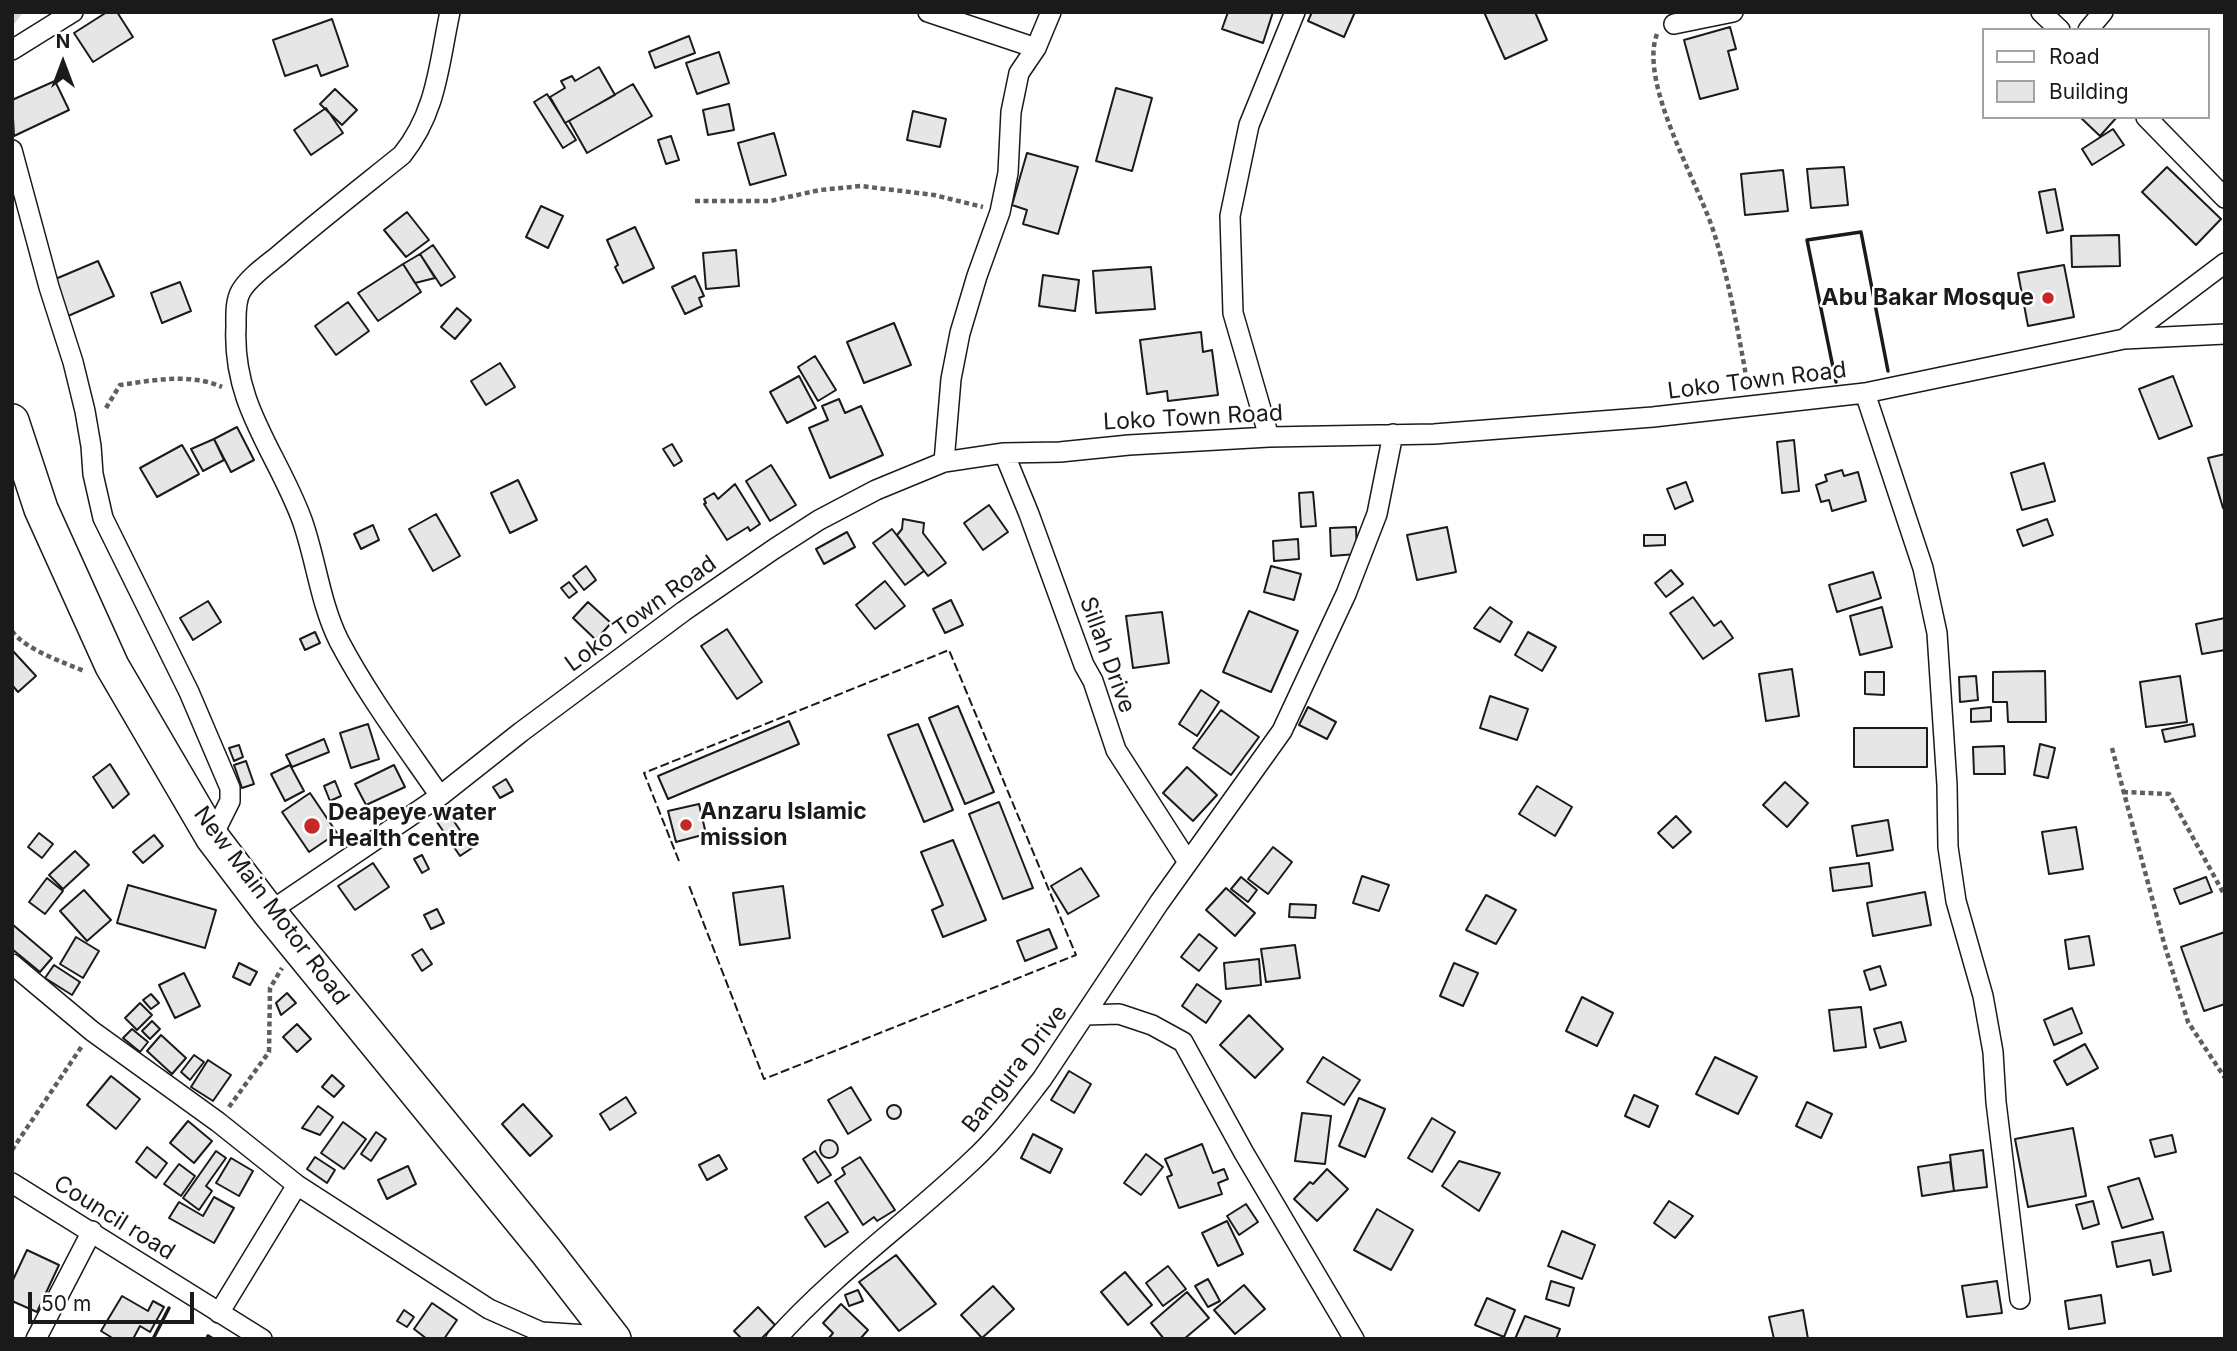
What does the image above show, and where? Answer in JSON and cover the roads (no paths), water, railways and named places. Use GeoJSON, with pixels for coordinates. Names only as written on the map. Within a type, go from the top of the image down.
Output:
{"type":"FeatureCollection","features":[{"type":"Feature","properties":{"kind":"highway","name":"New Main Motor Road"},"geometry":{"type":"LineString","coordinates":[[12,421],[41,509],[112,666],[212,837],[269,912],[546,1251],[597,1337]]}},
{"type":"Feature","properties":{"kind":"highway","name":"New Main Motor Road"},"geometry":{"type":"LineString","coordinates":[[12,481],[23,514],[92,674],[199,849],[285,964],[597,1337]]}},
{"type":"Feature","properties":{"kind":"street"},"geometry":{"type":"LineString","coordinates":[[12,50],[73,12]]}},
{"type":"Feature","properties":{"kind":"street"},"geometry":{"type":"LineString","coordinates":[[440,796],[365,689],[338,637],[321,590],[302,519],[245,397],[237,366],[236,345],[237,308],[242,289],[313,226],[402,155],[414,140],[438,83],[450,12]]}},
{"type":"Feature","properties":{"kind":"street"},"geometry":{"type":"LineString","coordinates":[[928,12],[1036,48]]}},
{"type":"Feature","properties":{"kind":"street"},"geometry":{"type":"LineString","coordinates":[[944,462],[951,379],[960,332],[1000,212],[1008,173],[1011,112],[1019,73],[1036,48],[1051,12]]}},
{"type":"Feature","properties":{"kind":"street"},"geometry":{"type":"LineString","coordinates":[[1269,437],[1233,313],[1230,216],[1249,125],[1294,12]]}},
{"type":"Feature","properties":{"kind":"street"},"geometry":{"type":"LineString","coordinates":[[1674,24],[1733,12]]}},
{"type":"Feature","properties":{"kind":"street"},"geometry":{"type":"LineString","coordinates":[[2041,12],[2058,28]]}},
{"type":"Feature","properties":{"kind":"street"},"geometry":{"type":"LineString","coordinates":[[2090,28],[2103,12]]}},
{"type":"Feature","properties":{"kind":"street"},"geometry":{"type":"LineString","coordinates":[[2148,119],[2225,198]]}},
{"type":"Feature","properties":{"kind":"street"},"geometry":{"type":"LineString","coordinates":[[12,150],[73,362],[103,518],[189,692],[230,788],[230,801],[212,837]]}},
{"type":"Feature","properties":{"kind":"street","name":"Loko Town Road"},"geometry":{"type":"LineString","coordinates":[[269,912],[440,796],[684,611],[774,549],[819,520],[876,490],[944,462],[1004,453],[1060,452],[1129,444],[1269,437],[1434,434],[1625,420],[1865,393],[2124,340],[2225,263]]}},
{"type":"Feature","properties":{"kind":"street"},"geometry":{"type":"LineString","coordinates":[[2124,340],[2225,334]]}},
{"type":"Feature","properties":{"kind":"street"},"geometry":{"type":"LineString","coordinates":[[1865,393],[1923,568],[1937,633],[1947,785],[1948,847],[1956,901],[1983,996],[1993,1052],[1996,1102],[2020,1299]]}},
{"type":"Feature","properties":{"kind":"street"},"geometry":{"type":"LineString","coordinates":[[1085,1015],[1188,862],[1282,731],[1346,594],[1377,514],[1393,434]]}},
{"type":"Feature","properties":{"kind":"street","name":"Sillah Drive"},"geometry":{"type":"LineString","coordinates":[[1004,453],[1084,665],[1093,681],[1116,750],[1188,862]]}},
{"type":"Feature","properties":{"kind":"street"},"geometry":{"type":"LineString","coordinates":[[12,964],[92,1031],[218,1122],[297,1185],[489,1309],[541,1332],[597,1337]]}},
{"type":"Feature","properties":{"kind":"street","name":"Bangura Drive"},"geometry":{"type":"LineString","coordinates":[[776,1339],[868,1251],[975,1158],[1035,1088],[1085,1015],[1119,1014],[1152,1025],[1183,1042],[1244,1153],[1354,1339]]}},
{"type":"Feature","properties":{"kind":"street","name":"Council road"},"geometry":{"type":"LineString","coordinates":[[12,1183],[262,1339]]}},
{"type":"Feature","properties":{"kind":"street"},"geometry":{"type":"LineString","coordinates":[[219,1313],[297,1185]]}},
{"type":"Feature","properties":{"kind":"street"},"geometry":{"type":"LineString","coordinates":[[36,1339],[92,1231]]}},
{"type":"Feature","properties":{"kind":"waterway"},"geometry":{"type":"LineString","coordinates":[[12,21],[19,12]]}},
{"type":"Feature","properties":{"kind":"place","name":"Abu Bakar Mosque"},"geometry":{"type":"Point","coordinates":[2048,298]}},
{"type":"Feature","properties":{"kind":"place","name":"Anzaru Islamic mission"},"geometry":{"type":"Point","coordinates":[686,825]}},
{"type":"Feature","properties":{"kind":"place","name":"Deapeye water Health centre"},"geometry":{"type":"Point","coordinates":[312,826]}}]}
